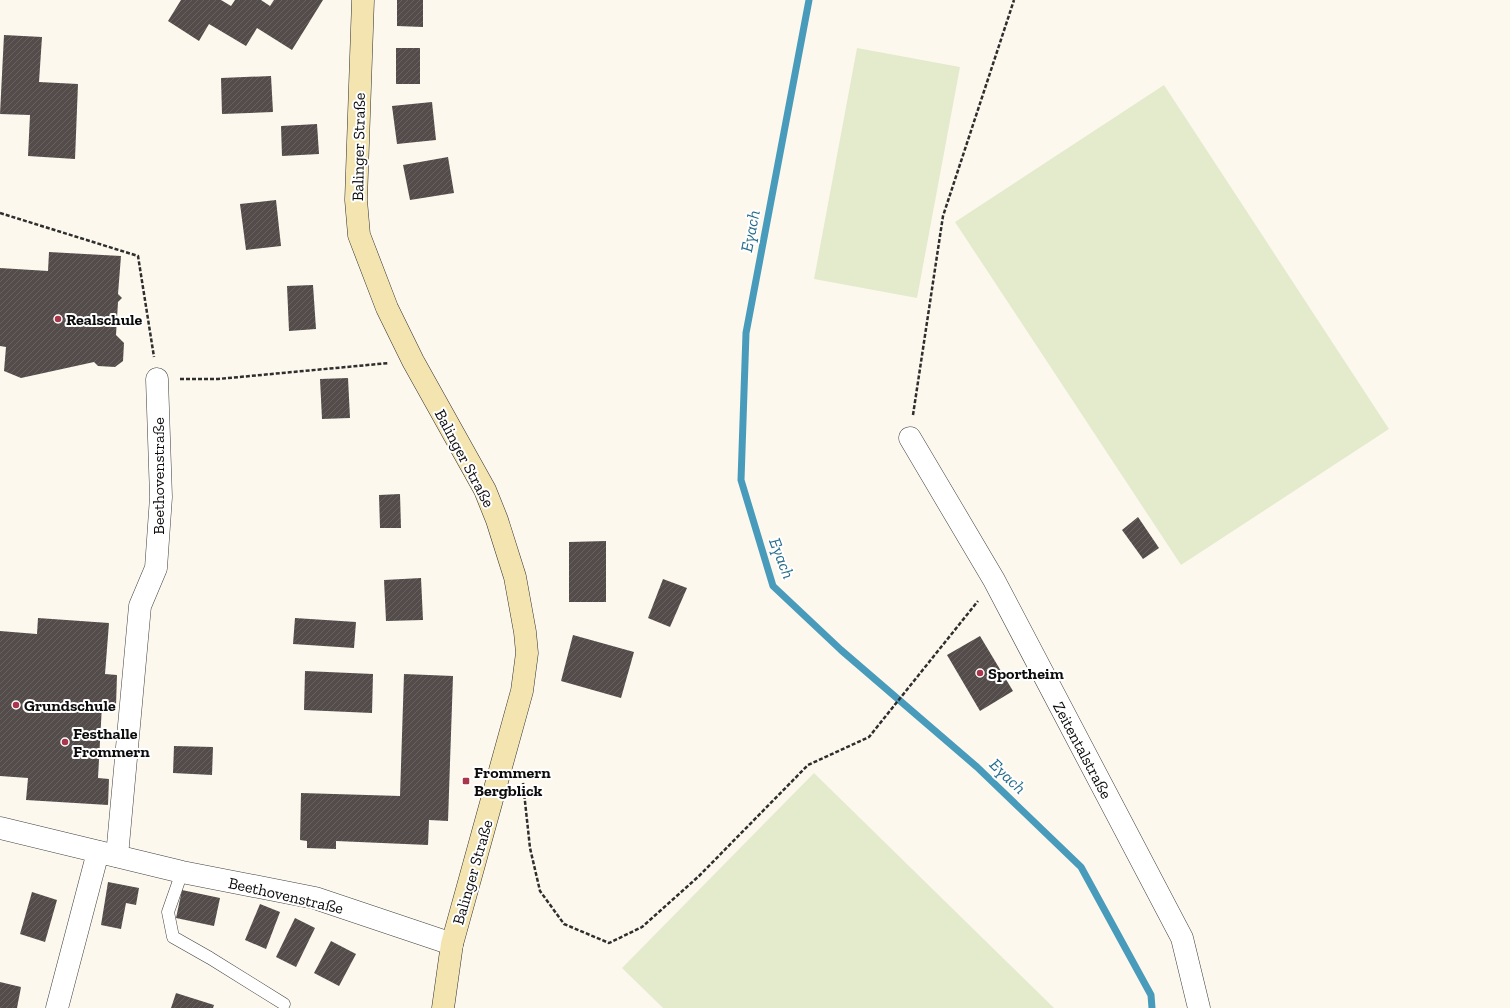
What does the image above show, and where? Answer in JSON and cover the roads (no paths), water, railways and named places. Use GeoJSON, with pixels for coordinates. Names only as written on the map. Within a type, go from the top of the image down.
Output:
{"type":"FeatureCollection","features":[{"type":"Feature","properties":{"kind":"main road","name":"Balinger Straße"},"geometry":{"type":"LineString","coordinates":[[363,0],[356,200],[359,235],[387,308],[413,361],[485,490],[497,520],[515,577],[526,639],[527,652],[522,691],[452,944],[443,1008]]}},
{"type":"Feature","properties":{"kind":"street","name":"Beethovenstraße"},"geometry":{"type":"LineString","coordinates":[[108,854],[140,606],[156,568],[161,497],[158,379]]}},
{"type":"Feature","properties":{"kind":"street","name":"Zeitentalstraße"},"geometry":{"type":"LineString","coordinates":[[910,438],[994,580],[1182,938],[1199,1008]]}},
{"type":"Feature","properties":{"kind":"street","name":"Beethovenstraße"},"geometry":{"type":"LineString","coordinates":[[0,828],[182,872],[315,898],[452,944]]}},
{"type":"Feature","properties":{"kind":"street"},"geometry":{"type":"LineString","coordinates":[[57,1008],[108,854]]}},
{"type":"Feature","properties":{"kind":"lane"},"geometry":{"type":"LineString","coordinates":[[182,872],[168,912],[173,937],[284,1004]]}},
{"type":"Feature","properties":{"kind":"waterway","name":"Eyach"},"geometry":{"type":"LineString","coordinates":[[809,0],[746,333],[741,480],[773,586],[841,650],[977,767],[1081,867],[1151,995],[1152,1008]]}},
{"type":"Feature","properties":{"kind":"place","name":"Realschule"},"geometry":{"type":"Point","coordinates":[58,319]}},
{"type":"Feature","properties":{"kind":"place","name":"Sportheim"},"geometry":{"type":"Point","coordinates":[980,673]}},
{"type":"Feature","properties":{"kind":"place","name":"Grundschule"},"geometry":{"type":"Point","coordinates":[16,705]}},
{"type":"Feature","properties":{"kind":"place","name":"Festhalle Frommern"},"geometry":{"type":"Point","coordinates":[65,742]}},
{"type":"Feature","properties":{"kind":"place","name":"Frommern Bergblick"},"geometry":{"type":"Point","coordinates":[466,781]}}]}
